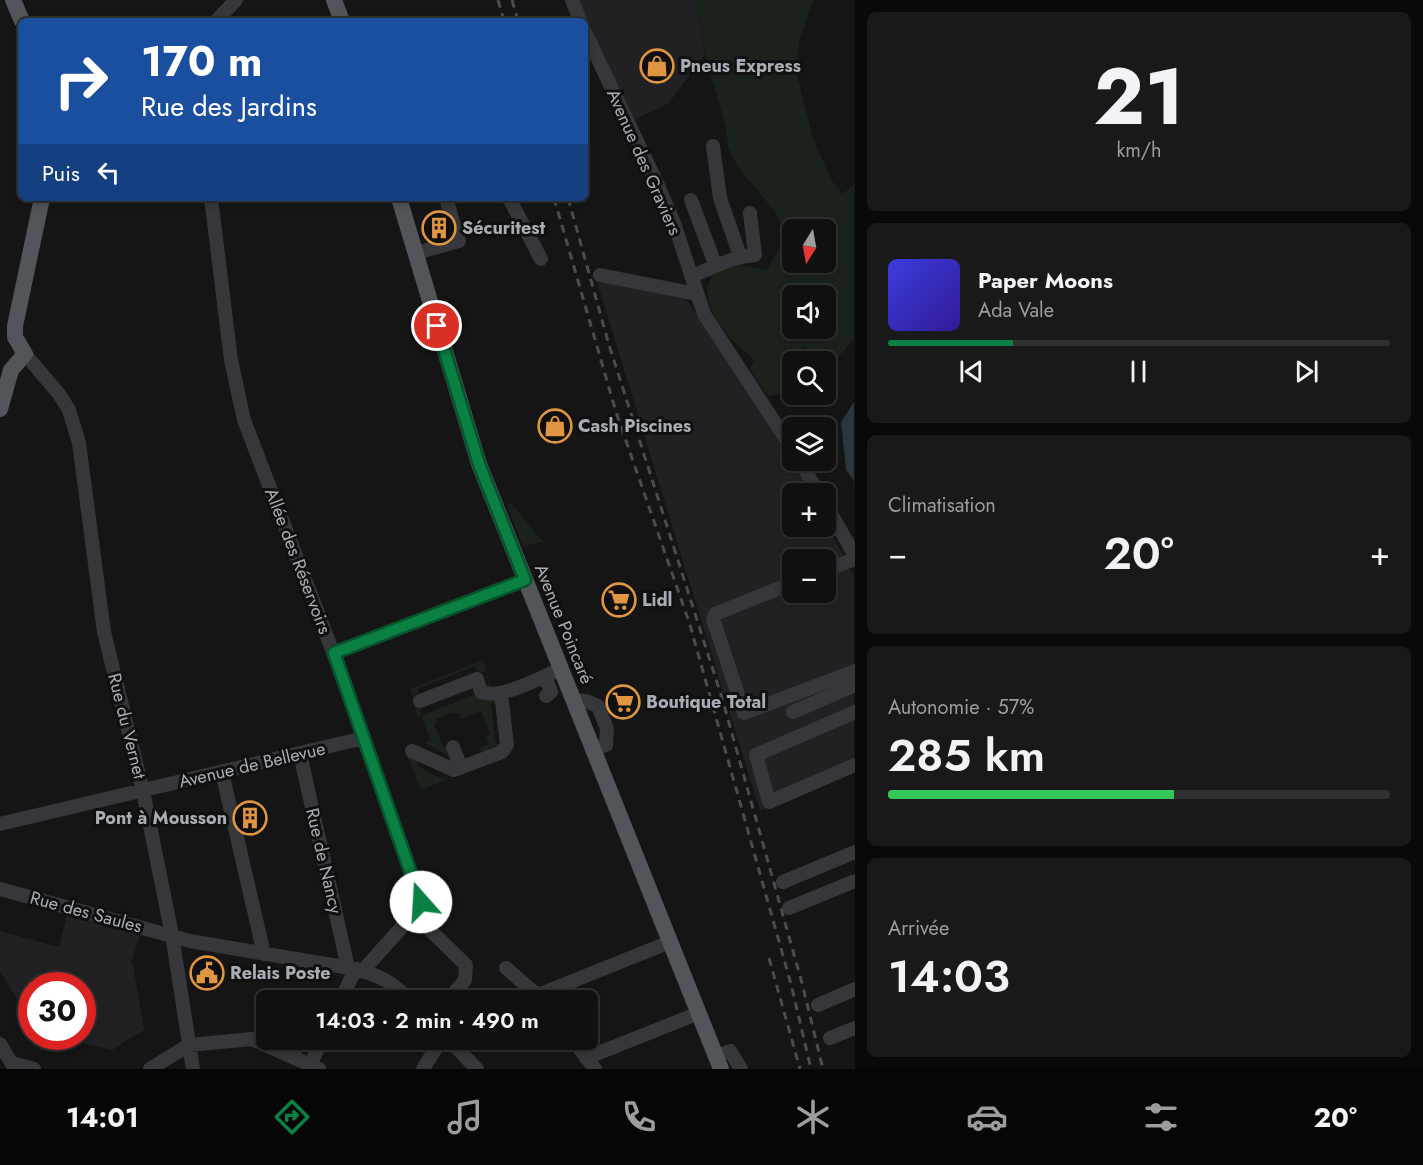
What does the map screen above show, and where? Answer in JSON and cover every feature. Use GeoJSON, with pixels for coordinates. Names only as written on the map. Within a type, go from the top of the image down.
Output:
{"type":"FeatureCollection","features":[{"type":"Feature","properties":{"kind":"main road"},"geometry":{"type":"LineString","coordinates":[[334,0],[341,18]]}},
{"type":"Feature","properties":{"kind":"main road"},"geometry":{"type":"LineString","coordinates":[[0,410],[11,370],[25,354],[15,337],[15,326],[41,201]]}},
{"type":"Feature","properties":{"kind":"main road","name":"Avenue Poincaré"},"geometry":{"type":"LineString","coordinates":[[400,201],[469,435],[720,1065]]}},
{"type":"Feature","properties":{"kind":"street"},"geometry":{"type":"LineString","coordinates":[[219,18],[236,0]]}},
{"type":"Feature","properties":{"kind":"street"},"geometry":{"type":"LineString","coordinates":[[572,0],[579,18]]}},
{"type":"Feature","properties":{"kind":"street","name":"Avenue des Graviers"},"geometry":{"type":"LineString","coordinates":[[588,38],[674,223],[704,314],[782,434]]}},
{"type":"Feature","properties":{"kind":"street"},"geometry":{"type":"LineString","coordinates":[[713,146],[720,198],[740,256]]}},
{"type":"Feature","properties":{"kind":"street"},"geometry":{"type":"LineString","coordinates":[[691,200],[715,264]]}},
{"type":"Feature","properties":{"kind":"street","name":"Allée des Réservoirs"},"geometry":{"type":"LineString","coordinates":[[211,201],[231,360],[244,420],[334,653],[431,931],[466,965],[465,980],[456,990]]}},
{"type":"Feature","properties":{"kind":"street"},"geometry":{"type":"LineString","coordinates":[[416,253],[459,241],[447,201]]}},
{"type":"Feature","properties":{"kind":"street"},"geometry":{"type":"LineString","coordinates":[[511,201],[541,259]]}},
{"type":"Feature","properties":{"kind":"street"},"geometry":{"type":"LineString","coordinates":[[690,276],[715,264],[740,256],[755,255],[750,213]]}},
{"type":"Feature","properties":{"kind":"street"},"geometry":{"type":"LineString","coordinates":[[600,275],[697,294]]}},
{"type":"Feature","properties":{"kind":"street","name":"Rue du Vernet"},"geometry":{"type":"LineString","coordinates":[[25,354],[69,410],[79,443],[104,632],[142,791],[172,935],[193,1069]]}},
{"type":"Feature","properties":{"kind":"street"},"geometry":{"type":"LineString","coordinates":[[836,523],[855,557],[836,565]]}},
{"type":"Feature","properties":{"kind":"street"},"geometry":{"type":"LineString","coordinates":[[334,653],[525,580]]}},
{"type":"Feature","properties":{"kind":"street"},"geometry":{"type":"LineString","coordinates":[[782,587],[716,614],[713,619],[744,713],[855,671]]}},
{"type":"Feature","properties":{"kind":"street"},"geometry":{"type":"LineString","coordinates":[[420,701],[477,679],[481,692],[488,695],[501,693],[561,669]]}},
{"type":"Feature","properties":{"kind":"street"},"geometry":{"type":"LineString","coordinates":[[545,676],[551,692],[546,696]]}},
{"type":"Feature","properties":{"kind":"street"},"geometry":{"type":"LineString","coordinates":[[793,712],[855,685]]}},
{"type":"Feature","properties":{"kind":"street"},"geometry":{"type":"LineString","coordinates":[[412,751],[454,771],[501,752],[507,746],[501,693]]}},
{"type":"Feature","properties":{"kind":"street"},"geometry":{"type":"LineString","coordinates":[[855,712],[756,755],[769,802],[855,765]]}},
{"type":"Feature","properties":{"kind":"street","name":"Avenue de Bellevue"},"geometry":{"type":"LineString","coordinates":[[0,824],[364,738]]}},
{"type":"Feature","properties":{"kind":"street"},"geometry":{"type":"LineString","coordinates":[[453,747],[461,767]]}},
{"type":"Feature","properties":{"kind":"street","name":"Rue de Nancy"},"geometry":{"type":"LineString","coordinates":[[300,754],[356,970]]}},
{"type":"Feature","properties":{"kind":"street"},"geometry":{"type":"LineString","coordinates":[[222,772],[264,954]]}},
{"type":"Feature","properties":{"kind":"street"},"geometry":{"type":"LineString","coordinates":[[783,882],[855,852]]}},
{"type":"Feature","properties":{"kind":"street"},"geometry":{"type":"LineString","coordinates":[[789,908],[855,881]]}},
{"type":"Feature","properties":{"kind":"street","name":"Rue des Saules"},"geometry":{"type":"LineString","coordinates":[[0,889],[172,935]]}},
{"type":"Feature","properties":{"kind":"street"},"geometry":{"type":"LineString","coordinates":[[345,990],[356,970],[367,966],[410,918],[421,902]]}},
{"type":"Feature","properties":{"kind":"street"},"geometry":{"type":"LineString","coordinates":[[172,935],[190,941],[381,976],[400,990]]}},
{"type":"Feature","properties":{"kind":"street"},"geometry":{"type":"LineString","coordinates":[[559,990],[670,942]]}},
{"type":"Feature","properties":{"kind":"street"},"geometry":{"type":"LineString","coordinates":[[506,968],[531,990]]}},
{"type":"Feature","properties":{"kind":"street"},"geometry":{"type":"LineString","coordinates":[[818,1005],[855,989]]}},
{"type":"Feature","properties":{"kind":"street"},"geometry":{"type":"LineString","coordinates":[[581,1050],[591,1063],[699,1013]]}},
{"type":"Feature","properties":{"kind":"street"},"geometry":{"type":"LineString","coordinates":[[830,1038],[855,1028]]}},
{"type":"Feature","properties":{"kind":"street"},"geometry":{"type":"LineString","coordinates":[[150,1069],[189,1045],[252,1039],[312,1068],[318,1050]]}},
{"type":"Feature","properties":{"kind":"street"},"geometry":{"type":"LineString","coordinates":[[0,1044],[13,1066],[34,1069]]}},
{"type":"Feature","properties":{"kind":"street"},"geometry":{"type":"LineString","coordinates":[[292,1057],[295,1050]]}},
{"type":"Feature","properties":{"kind":"street"},"geometry":{"type":"LineString","coordinates":[[423,1069],[435,1050]]}},
{"type":"Feature","properties":{"kind":"street"},"geometry":{"type":"LineString","coordinates":[[459,1050],[477,1069]]}},
{"type":"Feature","properties":{"kind":"street","name":"Avenue Poincaré"},"geometry":{"type":"LineString","coordinates":[[720,1065],[730,1051],[741,1069]]}},
{"type":"Feature","properties":{"kind":"shaded area"},"geometry":{"type":"Polygon","coordinates":[[[576,0],[695,0],[705,54],[669,103],[634,120],[588,25],[588,18],[585,18],[576,0]]]}},
{"type":"Feature","properties":{"kind":"shaded area"},"geometry":{"type":"Polygon","coordinates":[[[695,0],[813,0],[799,43],[796,72],[814,141],[832,181],[842,194],[854,185],[854,339],[836,360],[836,351],[813,351],[803,347],[802,351],[782,351],[782,394],[768,396],[750,369],[754,360],[723,329],[717,319],[708,300],[707,288],[714,272],[738,265],[767,270],[782,243],[782,273],[836,273],[836,219],[782,219],[782,225],[773,209],[741,171],[728,148],[726,128],[705,54],[695,0]]]}},
{"type":"Feature","properties":{"kind":"shaded area"},"geometry":{"type":"Polygon","coordinates":[[[596,279],[683,294],[782,447],[782,471],[797,471],[804,483],[782,483],[782,537],[833,537],[854,576],[854,772],[760,811],[596,279]]]}},
{"type":"Feature","properties":{"kind":"shaded area"},"geometry":{"type":"Polygon","coordinates":[[[854,402],[854,481],[846,470],[841,422],[854,402]]]}},
{"type":"Feature","properties":{"kind":"shaded area"},"geometry":{"type":"Polygon","coordinates":[[[508,504],[512,504],[543,542],[523,546],[508,504]]]}},
{"type":"Feature","properties":{"kind":"shaded area"},"geometry":{"type":"Polygon","coordinates":[[[483,660],[492,690],[484,686],[489,684],[485,671],[478,673],[475,666],[418,689],[419,692],[414,695],[421,714],[418,719],[410,689],[483,660]]]}},
{"type":"Feature","properties":{"kind":"shaded area"},"geometry":{"type":"Polygon","coordinates":[[[476,694],[495,698],[498,702],[491,703],[496,744],[503,744],[483,756],[480,748],[489,744],[486,736],[490,734],[481,711],[461,719],[459,713],[454,712],[436,719],[437,722],[434,724],[444,748],[449,746],[456,764],[449,765],[452,758],[425,743],[430,740],[421,716],[476,694]]]}},
{"type":"Feature","properties":{"kind":"shaded area"},"geometry":{"type":"Polygon","coordinates":[[[407,756],[420,759],[417,765],[441,779],[443,775],[445,780],[421,790],[407,756]]]}},
{"type":"Feature","properties":{"kind":"shaded area"},"geometry":{"type":"Polygon","coordinates":[[[67,915],[140,933],[131,965],[133,965],[144,1030],[112,1050],[96,1046],[96,972],[18,972],[18,1001],[0,971],[0,931],[59,947],[67,915]]]}},
{"type":"Feature","properties":{"kind":"railway"},"geometry":{"type":"LineString","coordinates":[[498,0],[503,18]]}},
{"type":"Feature","properties":{"kind":"railway"},"geometry":{"type":"LineString","coordinates":[[512,0],[517,18]]}},
{"type":"Feature","properties":{"kind":"railway"},"geometry":{"type":"LineString","coordinates":[[555,201],[616,412],[690,625],[791,984],[811,1069]]}},
{"type":"Feature","properties":{"kind":"railway"},"geometry":{"type":"LineString","coordinates":[[569,201],[609,345],[722,698],[802,983],[823,1069]]}},
{"type":"Feature","properties":{"kind":"railway"},"geometry":{"type":"LineString","coordinates":[[769,958],[800,1069]]}},
{"type":"Feature","properties":{"kind":"place","name":"Pneus Express"},"geometry":{"type":"Point","coordinates":[657,66]}},
{"type":"Feature","properties":{"kind":"place","name":"Sécuritest"},"geometry":{"type":"Point","coordinates":[439,228]}},
{"type":"Feature","properties":{"kind":"place","name":"Cash Piscines"},"geometry":{"type":"Point","coordinates":[555,426]}},
{"type":"Feature","properties":{"kind":"place","name":"Lidl"},"geometry":{"type":"Point","coordinates":[619,600]}},
{"type":"Feature","properties":{"kind":"place","name":"Boutique Total"},"geometry":{"type":"Point","coordinates":[623,702]}},
{"type":"Feature","properties":{"kind":"place","name":"Pont à Mousson"},"geometry":{"type":"Point","coordinates":[250,818]}},
{"type":"Feature","properties":{"kind":"place","name":"Relais Poste"},"geometry":{"type":"Point","coordinates":[207,973]}},
{"type":"Feature","properties":{"kind":"route"},"geometry":{"type":"LineString","coordinates":[[421,902],[334,653],[525,580],[479,464],[437,326]]}}]}
